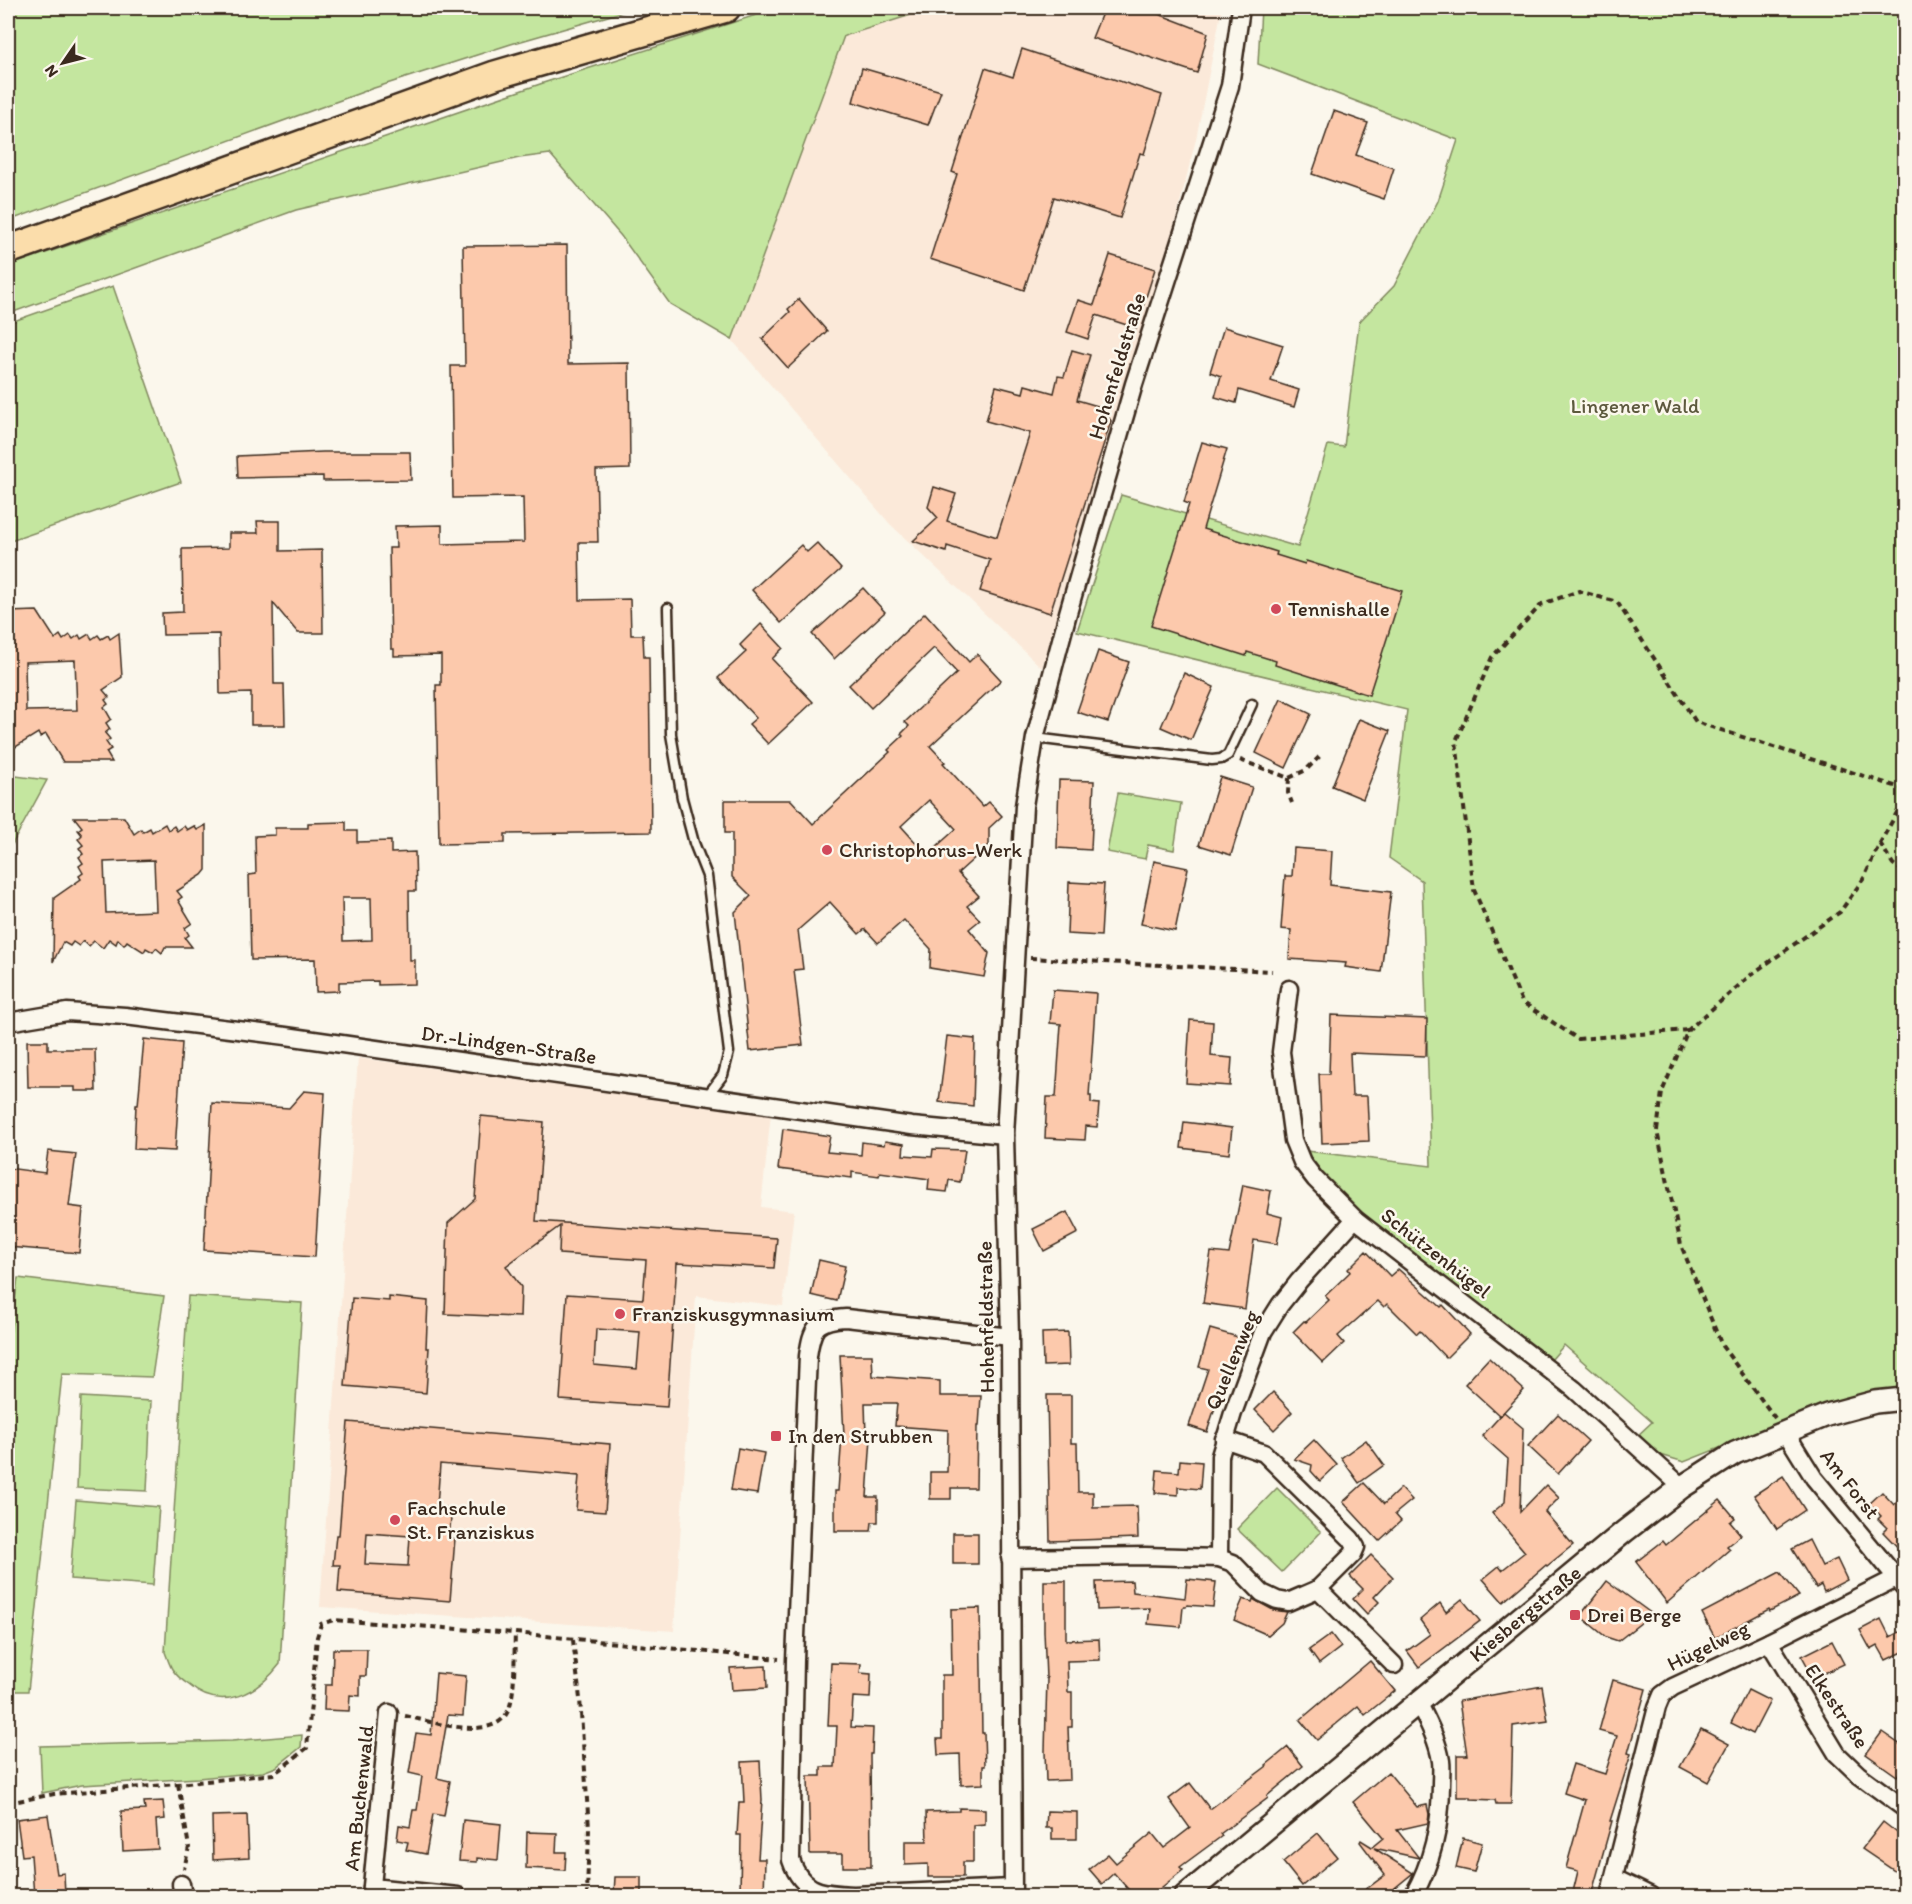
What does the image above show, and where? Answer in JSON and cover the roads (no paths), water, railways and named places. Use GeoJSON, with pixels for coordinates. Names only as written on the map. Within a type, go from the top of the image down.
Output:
{"type":"FeatureCollection","features":[{"type":"Feature","properties":{"kind":"main road"},"geometry":{"type":"LineString","coordinates":[[8,250],[495,75],[726,8]]}},
{"type":"Feature","properties":{"kind":"street","name":"Hohenfeldstraße"},"geometry":{"type":"LineString","coordinates":[[1012,1892],[1010,1337],[1005,1135],[1024,806],[1035,738],[1065,624],[1134,384],[1230,86],[1241,8]]}},
{"type":"Feature","properties":{"kind":"street","name":"Schützenhügel"},"geometry":{"type":"LineString","coordinates":[[1289,989],[1281,1052],[1293,1140],[1302,1161],[1315,1179],[1355,1219],[1574,1389],[1682,1487]]}},
{"type":"Feature","properties":{"kind":"street","name":"Dr.-Lindgen-Straße"},"geometry":{"type":"LineString","coordinates":[[8,1022],[67,1012],[125,1016],[286,1036],[912,1126],[1005,1135]]}},
{"type":"Feature","properties":{"kind":"street","name":"Quellenweg"},"geometry":{"type":"LineString","coordinates":[[1224,1439],[1264,1453],[1352,1539],[1356,1547],[1353,1554],[1318,1589],[1288,1602],[1277,1600],[1262,1593],[1233,1563],[1219,1558],[1220,1456],[1224,1439],[1263,1332],[1299,1281],[1355,1219]]}},
{"type":"Feature","properties":{"kind":"street"},"geometry":{"type":"LineString","coordinates":[[1010,1337],[846,1318],[830,1319],[819,1325],[811,1335],[808,1356],[796,1649],[791,1860],[801,1880],[813,1890],[828,1894],[854,1896],[1012,1892]]}},
{"type":"Feature","properties":{"kind":"street","name":"Kiesbergstraße"},"geometry":{"type":"LineString","coordinates":[[1185,1896],[1625,1531],[1682,1487],[1735,1453],[1827,1415],[1875,1402],[1905,1399]]}},
{"type":"Feature","properties":{"kind":"street","name":"Am Forst"},"geometry":{"type":"LineString","coordinates":[[1786,1433],[1814,1478],[1900,1582]]}},
{"type":"Feature","properties":{"kind":"street"},"geometry":{"type":"LineString","coordinates":[[1010,1558],[1145,1556],[1219,1558]]}},
{"type":"Feature","properties":{"kind":"street","name":"Hügelweg"},"geometry":{"type":"LineString","coordinates":[[1609,1896],[1662,1695],[1673,1687],[1900,1582]]}},
{"type":"Feature","properties":{"kind":"street"},"geometry":{"type":"LineString","coordinates":[[1318,1589],[1394,1665]]}},
{"type":"Feature","properties":{"kind":"street","name":"Elkestraße"},"geometry":{"type":"LineString","coordinates":[[1769,1642],[1837,1754],[1859,1775],[1905,1808]]}},
{"type":"Feature","properties":{"kind":"street"},"geometry":{"type":"LineString","coordinates":[[1413,1896],[1426,1874],[1438,1833],[1441,1792],[1441,1761],[1433,1732],[1419,1704]]}},
{"type":"Feature","properties":{"kind":"street","name":"Am Buchenwald"},"geometry":{"type":"LineString","coordinates":[[389,1713],[372,1892],[458,1896]]}},
{"type":"Feature","properties":{"kind":"street"},"geometry":{"type":"LineString","coordinates":[[1614,1878],[1652,1896]]}},
{"type":"Feature","properties":{"kind":"lane"},"geometry":{"type":"LineString","coordinates":[[668,608],[670,734],[682,798],[706,876],[729,1052],[723,1076],[707,1096]]}},
{"type":"Feature","properties":{"kind":"lane"},"geometry":{"type":"LineString","coordinates":[[1035,738],[1212,760],[1221,759],[1228,755],[1252,704]]}},
{"type":"Feature","properties":{"kind":"place","name":"Tennishalle"},"geometry":{"type":"Point","coordinates":[1276,609]}},
{"type":"Feature","properties":{"kind":"place","name":"Christophorus-Werk"},"geometry":{"type":"Point","coordinates":[827,850]}},
{"type":"Feature","properties":{"kind":"place","name":"Franziskusgymnasium"},"geometry":{"type":"Point","coordinates":[620,1314]}},
{"type":"Feature","properties":{"kind":"place","name":"In den Strubben"},"geometry":{"type":"Point","coordinates":[776,1436]}},
{"type":"Feature","properties":{"kind":"place","name":"Fachschule St. Franziskus"},"geometry":{"type":"Point","coordinates":[395,1520]}},
{"type":"Feature","properties":{"kind":"place","name":"Drei Berge"},"geometry":{"type":"Point","coordinates":[1575,1615]}},
{"type":"Feature","properties":{"kind":"park label","name":"Lingener Wald"},"geometry":{"type":"Point","coordinates":[1635,406]}}]}
